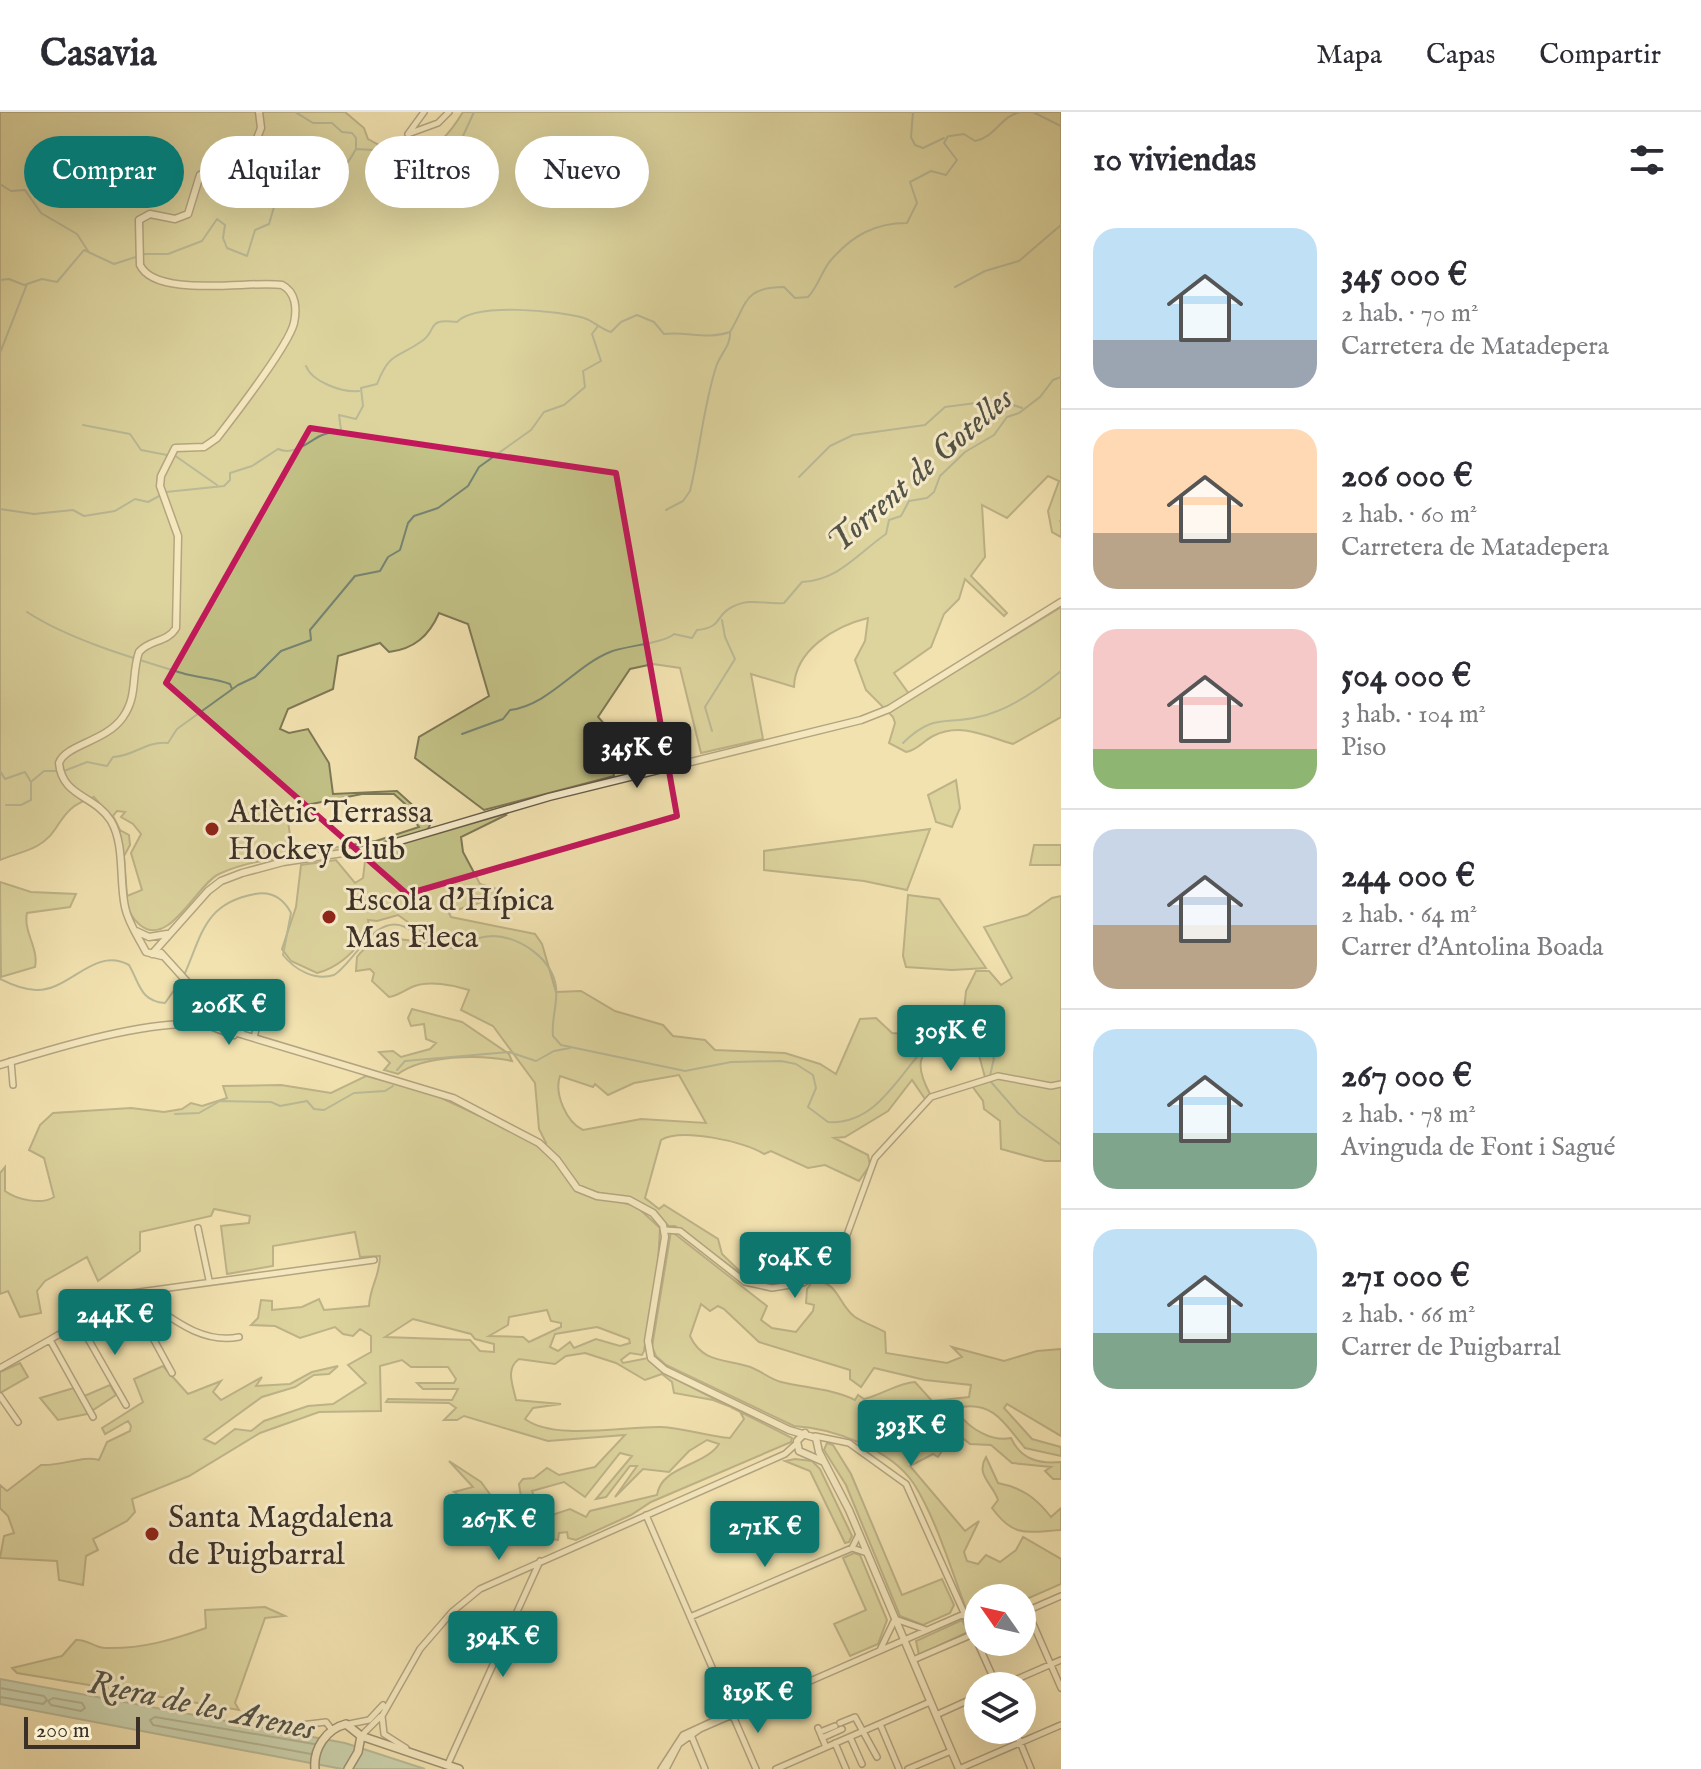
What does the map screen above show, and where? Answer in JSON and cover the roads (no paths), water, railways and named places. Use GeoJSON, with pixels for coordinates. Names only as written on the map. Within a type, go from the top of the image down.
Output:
{"type":"FeatureCollection","features":[{"type":"Feature","properties":{"kind":"main road"},"geometry":{"type":"LineString","coordinates":[[315,1766],[321,1742],[332,1730],[349,1724],[361,1737],[406,1748],[459,1769]]}},
{"type":"Feature","properties":{"kind":"main road"},"geometry":{"type":"LineString","coordinates":[[348,1769],[361,1737]]}},
{"type":"Feature","properties":{"kind":"street"},"geometry":{"type":"LineString","coordinates":[[242,1035],[221,1023],[162,952],[136,931],[125,910],[115,828],[101,809],[67,786],[59,763],[64,753],[103,737],[124,716],[135,692],[137,658],[143,647],[169,637],[177,623],[178,536],[160,480],[169,456],[182,446],[204,447],[217,438],[292,329],[294,299],[291,291],[282,285],[212,288],[151,277],[141,269],[137,228],[141,218],[150,214],[175,219],[188,214],[200,175],[225,166],[257,138],[261,128],[259,112]]}},
{"type":"Feature","properties":{"kind":"street"},"geometry":{"type":"LineString","coordinates":[[424,112],[408,134],[435,125],[449,112]]}},
{"type":"Feature","properties":{"kind":"street"},"geometry":{"type":"LineString","coordinates":[[148,939],[167,934],[215,885],[242,873],[283,862],[376,848],[549,797],[878,714],[1061,602]]}},
{"type":"Feature","properties":{"kind":"street"},"geometry":{"type":"LineString","coordinates":[[162,952],[167,934]]}},
{"type":"Feature","properties":{"kind":"street"},"geometry":{"type":"LineString","coordinates":[[148,939],[146,952],[162,952]]}},
{"type":"Feature","properties":{"kind":"street"},"geometry":{"type":"LineString","coordinates":[[200,997],[235,1029],[253,1038]]}},
{"type":"Feature","properties":{"kind":"street"},"geometry":{"type":"LineString","coordinates":[[181,1024],[198,1015],[200,997]]}},
{"type":"Feature","properties":{"kind":"street"},"geometry":{"type":"LineString","coordinates":[[211,1006],[221,1023]]}},
{"type":"Feature","properties":{"kind":"street"},"geometry":{"type":"LineString","coordinates":[[253,1038],[261,1007]]}},
{"type":"Feature","properties":{"kind":"street"},"geometry":{"type":"LineString","coordinates":[[211,1026],[221,1023]]}},
{"type":"Feature","properties":{"kind":"street"},"geometry":{"type":"LineString","coordinates":[[0,1065],[74,1043],[181,1024],[211,1026],[422,1087],[465,1103],[539,1143],[557,1160],[577,1188],[597,1196],[634,1202],[656,1216],[665,1230],[648,1341],[651,1358],[665,1370],[789,1430],[805,1433],[817,1442],[959,1769],[1018,1744]]}},
{"type":"Feature","properties":{"kind":"street"},"geometry":{"type":"LineString","coordinates":[[11,1061],[13,1085]]}},
{"type":"Feature","properties":{"kind":"street"},"geometry":{"type":"LineString","coordinates":[[665,1230],[677,1230],[752,1284],[780,1288],[811,1279],[827,1269],[844,1247],[874,1160],[896,1133],[938,1093],[997,1076],[1051,1086],[1061,1084]]}},
{"type":"Feature","properties":{"kind":"street"},"geometry":{"type":"LineString","coordinates":[[198,1228],[209,1280]]}},
{"type":"Feature","properties":{"kind":"street"},"geometry":{"type":"LineString","coordinates":[[0,1368],[132,1293],[209,1280],[374,1260]]}},
{"type":"Feature","properties":{"kind":"street"},"geometry":{"type":"LineString","coordinates":[[132,1293],[192,1331],[219,1339],[239,1337]]}},
{"type":"Feature","properties":{"kind":"street"},"geometry":{"type":"LineString","coordinates":[[132,1293],[172,1373]]}},
{"type":"Feature","properties":{"kind":"street"},"geometry":{"type":"LineString","coordinates":[[79,1323],[126,1405]]}},
{"type":"Feature","properties":{"kind":"street"},"geometry":{"type":"LineString","coordinates":[[50,1340],[93,1417]]}},
{"type":"Feature","properties":{"kind":"street"},"geometry":{"type":"LineString","coordinates":[[0,1396],[18,1422]]}},
{"type":"Feature","properties":{"kind":"street"},"geometry":{"type":"LineString","coordinates":[[789,1430],[802,1454]]}},
{"type":"Feature","properties":{"kind":"street"},"geometry":{"type":"LineString","coordinates":[[349,1724],[366,1721],[375,1715],[427,1639],[455,1609],[480,1589],[785,1454],[805,1433]]}},
{"type":"Feature","properties":{"kind":"street"},"geometry":{"type":"LineString","coordinates":[[664,1769],[683,1735],[964,1614],[906,1484],[862,1451],[829,1437],[817,1442],[811,1454]]}},
{"type":"Feature","properties":{"kind":"street"},"geometry":{"type":"LineString","coordinates":[[785,1454],[811,1454],[825,1464]]}},
{"type":"Feature","properties":{"kind":"street"},"geometry":{"type":"LineString","coordinates":[[646,1515],[756,1769]]}},
{"type":"Feature","properties":{"kind":"street"},"geometry":{"type":"LineString","coordinates":[[690,1617],[852,1548],[859,1534]]}},
{"type":"Feature","properties":{"kind":"street"},"geometry":{"type":"LineString","coordinates":[[852,1548],[867,1553]]}},
{"type":"Feature","properties":{"kind":"street"},"geometry":{"type":"LineString","coordinates":[[448,1764],[537,1562]]}},
{"type":"Feature","properties":{"kind":"street"},"geometry":{"type":"LineString","coordinates":[[522,1568],[531,1580]]}},
{"type":"Feature","properties":{"kind":"street"},"geometry":{"type":"LineString","coordinates":[[1036,1607],[1061,1596]]}},
{"type":"Feature","properties":{"kind":"street"},"geometry":{"type":"LineString","coordinates":[[895,1619],[916,1628],[928,1629]]}},
{"type":"Feature","properties":{"kind":"street"},"geometry":{"type":"LineString","coordinates":[[880,1650],[895,1619]]}},
{"type":"Feature","properties":{"kind":"street"},"geometry":{"type":"LineString","coordinates":[[914,1636],[916,1628]]}},
{"type":"Feature","properties":{"kind":"street"},"geometry":{"type":"LineString","coordinates":[[1036,1634],[1061,1688]]}},
{"type":"Feature","properties":{"kind":"street"},"geometry":{"type":"LineString","coordinates":[[886,1637],[892,1646]]}},
{"type":"Feature","properties":{"kind":"street"},"geometry":{"type":"LineString","coordinates":[[913,1660],[964,1638]]}},
{"type":"Feature","properties":{"kind":"street"},"geometry":{"type":"LineString","coordinates":[[1032,1672],[1061,1660]]}},
{"type":"Feature","properties":{"kind":"street"},"geometry":{"type":"LineString","coordinates":[[361,1737],[382,1716],[404,1675]]}},
{"type":"Feature","properties":{"kind":"street"},"geometry":{"type":"LineString","coordinates":[[776,1769],[930,1702]]}},
{"type":"Feature","properties":{"kind":"street"},"geometry":{"type":"LineString","coordinates":[[936,1715],[964,1702]]}},
{"type":"Feature","properties":{"kind":"street"},"geometry":{"type":"LineString","coordinates":[[664,1769],[676,1748],[691,1735],[732,1713]]}},
{"type":"Feature","properties":{"kind":"street"},"geometry":{"type":"LineString","coordinates":[[382,1716],[384,1734],[406,1748]]}},
{"type":"Feature","properties":{"kind":"street"},"geometry":{"type":"LineString","coordinates":[[826,1747],[820,1733],[855,1717],[877,1757]]}},
{"type":"Feature","properties":{"kind":"street"},"geometry":{"type":"LineString","coordinates":[[301,1725],[326,1722],[332,1730]]}},
{"type":"Feature","properties":{"kind":"street"},"geometry":{"type":"LineString","coordinates":[[880,1724],[899,1769]]}},
{"type":"Feature","properties":{"kind":"street"},"geometry":{"type":"LineString","coordinates":[[1036,1736],[1061,1725]]}},
{"type":"Feature","properties":{"kind":"street"},"geometry":{"type":"LineString","coordinates":[[691,1735],[705,1769]]}},
{"type":"Feature","properties":{"kind":"street"},"geometry":{"type":"LineString","coordinates":[[850,1737],[862,1764]]}},
{"type":"Feature","properties":{"kind":"street"},"geometry":{"type":"LineString","coordinates":[[835,1743],[846,1769]]}},
{"type":"Feature","properties":{"kind":"street"},"geometry":{"type":"LineString","coordinates":[[1020,1744],[1031,1769]]}},
{"type":"Feature","properties":{"kind":"street"},"geometry":{"type":"LineString","coordinates":[[908,1769],[951,1751]]}},
{"type":"Feature","properties":{"kind":"street"},"geometry":{"type":"LineString","coordinates":[[793,1762],[796,1769]]}},
{"type":"Feature","properties":{"kind":"water"},"geometry":{"type":"Polygon","coordinates":[[[0,1679],[345,1743],[425,1769],[342,1769],[0,1704],[0,1679]]]}},
{"type":"Feature","properties":{"kind":"waterway"},"geometry":{"type":"LineString","coordinates":[[295,112],[313,123],[332,123],[342,132],[352,133],[356,138],[356,149],[373,150],[410,164],[437,153],[449,157],[458,147],[474,112]]}},
{"type":"Feature","properties":{"kind":"waterway"},"geometry":{"type":"LineString","coordinates":[[913,112],[911,137],[915,145],[923,148],[944,138]]}},
{"type":"Feature","properties":{"kind":"waterway"},"geometry":{"type":"LineString","coordinates":[[950,136],[964,134],[975,141],[982,139],[1008,118],[1021,112]]}},
{"type":"Feature","properties":{"kind":"waterway"},"geometry":{"type":"LineString","coordinates":[[1033,112],[1061,126]]}},
{"type":"Feature","properties":{"kind":"waterway"},"geometry":{"type":"LineString","coordinates":[[166,492],[224,486],[230,480],[230,473],[252,466],[278,449],[295,450],[322,435],[341,430],[339,415],[356,419],[363,406],[361,388],[377,384],[390,361],[427,337],[436,323],[457,322],[481,312],[538,311],[584,318],[611,332],[621,322],[637,315],[654,322],[664,334],[713,335],[730,332],[748,299],[761,290],[784,287],[795,298],[808,297],[831,260],[847,244],[874,228],[907,223],[917,203],[910,182],[931,171],[946,175],[957,160],[944,143],[948,136]]}},
{"type":"Feature","properties":{"kind":"waterway"},"geometry":{"type":"LineString","coordinates":[[0,280],[9,279],[24,285],[42,279],[57,282],[84,250],[114,264],[145,254],[168,254],[202,241],[217,219],[225,225],[223,238],[227,248],[247,256],[255,230],[269,224],[274,207],[284,201],[312,206],[320,177],[337,173],[356,149]]}},
{"type":"Feature","properties":{"kind":"waterway"},"geometry":{"type":"LineString","coordinates":[[0,184],[11,191],[25,190],[41,213],[77,234],[88,251]]}},
{"type":"Feature","properties":{"kind":"waterway"},"geometry":{"type":"LineString","coordinates":[[955,287],[985,271],[1019,261],[1061,225]]}},
{"type":"Feature","properties":{"kind":"waterway"},"geometry":{"type":"LineString","coordinates":[[0,353],[27,284]]}},
{"type":"Feature","properties":{"kind":"waterway"},"geometry":{"type":"LineString","coordinates":[[64,771],[87,762],[107,766],[113,757],[153,744],[168,743],[177,729],[238,685],[255,677],[281,651],[311,640],[310,630],[355,576],[380,571],[388,557],[400,550],[408,523],[414,516],[438,508],[468,486],[479,467],[531,430],[544,412],[564,405],[585,387],[583,371],[601,361],[592,334],[598,326]]}},
{"type":"Feature","properties":{"kind":"waterway"},"geometry":{"type":"LineString","coordinates":[[666,510],[683,501],[690,491],[712,382],[729,342],[730,332]]}},
{"type":"Feature","properties":{"kind":"waterway"},"geometry":{"type":"LineString","coordinates":[[306,366],[315,377],[329,385],[359,391]]}},
{"type":"Feature","properties":{"kind":"waterway","name":"Torrent de Gotelles"},"geometry":{"type":"LineString","coordinates":[[462,734],[503,719],[510,710],[537,701],[610,652],[662,640],[674,634],[692,638],[697,630],[715,624],[726,610],[739,604],[784,603],[802,582],[837,571],[886,534],[889,520],[901,516],[909,501],[927,498],[934,492],[940,476],[965,452],[994,435],[1007,417],[1019,413],[1040,397],[1053,380],[1061,377]]}},
{"type":"Feature","properties":{"kind":"waterway"},"geometry":{"type":"LineString","coordinates":[[799,477],[830,446],[853,435],[925,425],[945,407],[999,400],[1022,408]]}},
{"type":"Feature","properties":{"kind":"waterway"},"geometry":{"type":"LineString","coordinates":[[83,425],[130,434],[141,450],[167,455]]}},
{"type":"Feature","properties":{"kind":"waterway"},"geometry":{"type":"LineString","coordinates":[[174,455],[217,485]]}},
{"type":"Feature","properties":{"kind":"waterway"},"geometry":{"type":"LineString","coordinates":[[0,509],[34,514],[73,510],[84,516],[115,511],[135,499],[148,502],[161,495]]}},
{"type":"Feature","properties":{"kind":"waterway"},"geometry":{"type":"LineString","coordinates":[[27,612],[62,631],[102,647],[182,673],[224,682],[230,684],[232,689]]}},
{"type":"Feature","properties":{"kind":"waterway"},"geometry":{"type":"LineString","coordinates":[[712,731],[705,707],[735,659],[725,637],[722,620]]}},
{"type":"Feature","properties":{"kind":"waterway"},"geometry":{"type":"LineString","coordinates":[[903,743],[931,724],[978,717],[1011,705],[1061,671]]}},
{"type":"Feature","properties":{"kind":"waterway"},"geometry":{"type":"LineString","coordinates":[[0,771],[5,779],[25,772],[31,782],[31,800],[21,805],[6,805]]}},
{"type":"Feature","properties":{"kind":"waterway"},"geometry":{"type":"LineString","coordinates":[[32,781],[44,771],[57,771]]}},
{"type":"Feature","properties":{"kind":"waterway"},"geometry":{"type":"LineString","coordinates":[[185,973],[201,933],[215,913],[238,898],[267,894],[281,900],[291,913],[283,955],[306,973],[320,977],[334,975],[375,933],[394,925],[452,948],[482,937],[504,937],[534,951],[548,967],[556,987],[553,1036],[561,1045],[685,1071],[731,1062],[781,1061],[796,1064],[813,1075],[816,1088],[808,1107],[828,1122],[849,1120],[867,1111],[883,1098],[924,1048],[955,1022],[975,1024],[994,1058],[990,1076]]}},
{"type":"Feature","properties":{"kind":"waterway"},"geometry":{"type":"LineString","coordinates":[[0,979],[36,990],[60,984],[104,961],[116,961],[129,965],[150,999],[165,1003],[182,979]]}},
{"type":"Feature","properties":{"kind":"waterway"},"geometry":{"type":"LineString","coordinates":[[397,1070],[405,1061],[509,1052],[536,1061],[554,1051],[570,1048]]}},
{"type":"Feature","properties":{"kind":"waterway"},"geometry":{"type":"LineString","coordinates":[[991,1082],[1019,1114],[1061,1145]]}},
{"type":"Feature","properties":{"kind":"waterway"},"geometry":{"type":"LineString","coordinates":[[175,1114],[199,1113],[220,1101],[271,1102],[280,1106],[307,1101],[314,1109],[324,1110],[354,1093],[385,1091],[393,1086]]}},
{"type":"Feature","properties":{"kind":"place","name":"Atlètic Terrassa Hockey Club"},"geometry":{"type":"Point","coordinates":[212,829]}},
{"type":"Feature","properties":{"kind":"place","name":"Escola d'Hípica Mas Fleca"},"geometry":{"type":"Point","coordinates":[329,917]}},
{"type":"Feature","properties":{"kind":"place","name":"Santa Magdalena de Puigbarral"},"geometry":{"type":"Point","coordinates":[152,1534]}},
{"type":"Feature","properties":{"kind":"water label","name":"Riera de les Arenes"},"geometry":{"type":"Point","coordinates":[202,1704]}}]}
